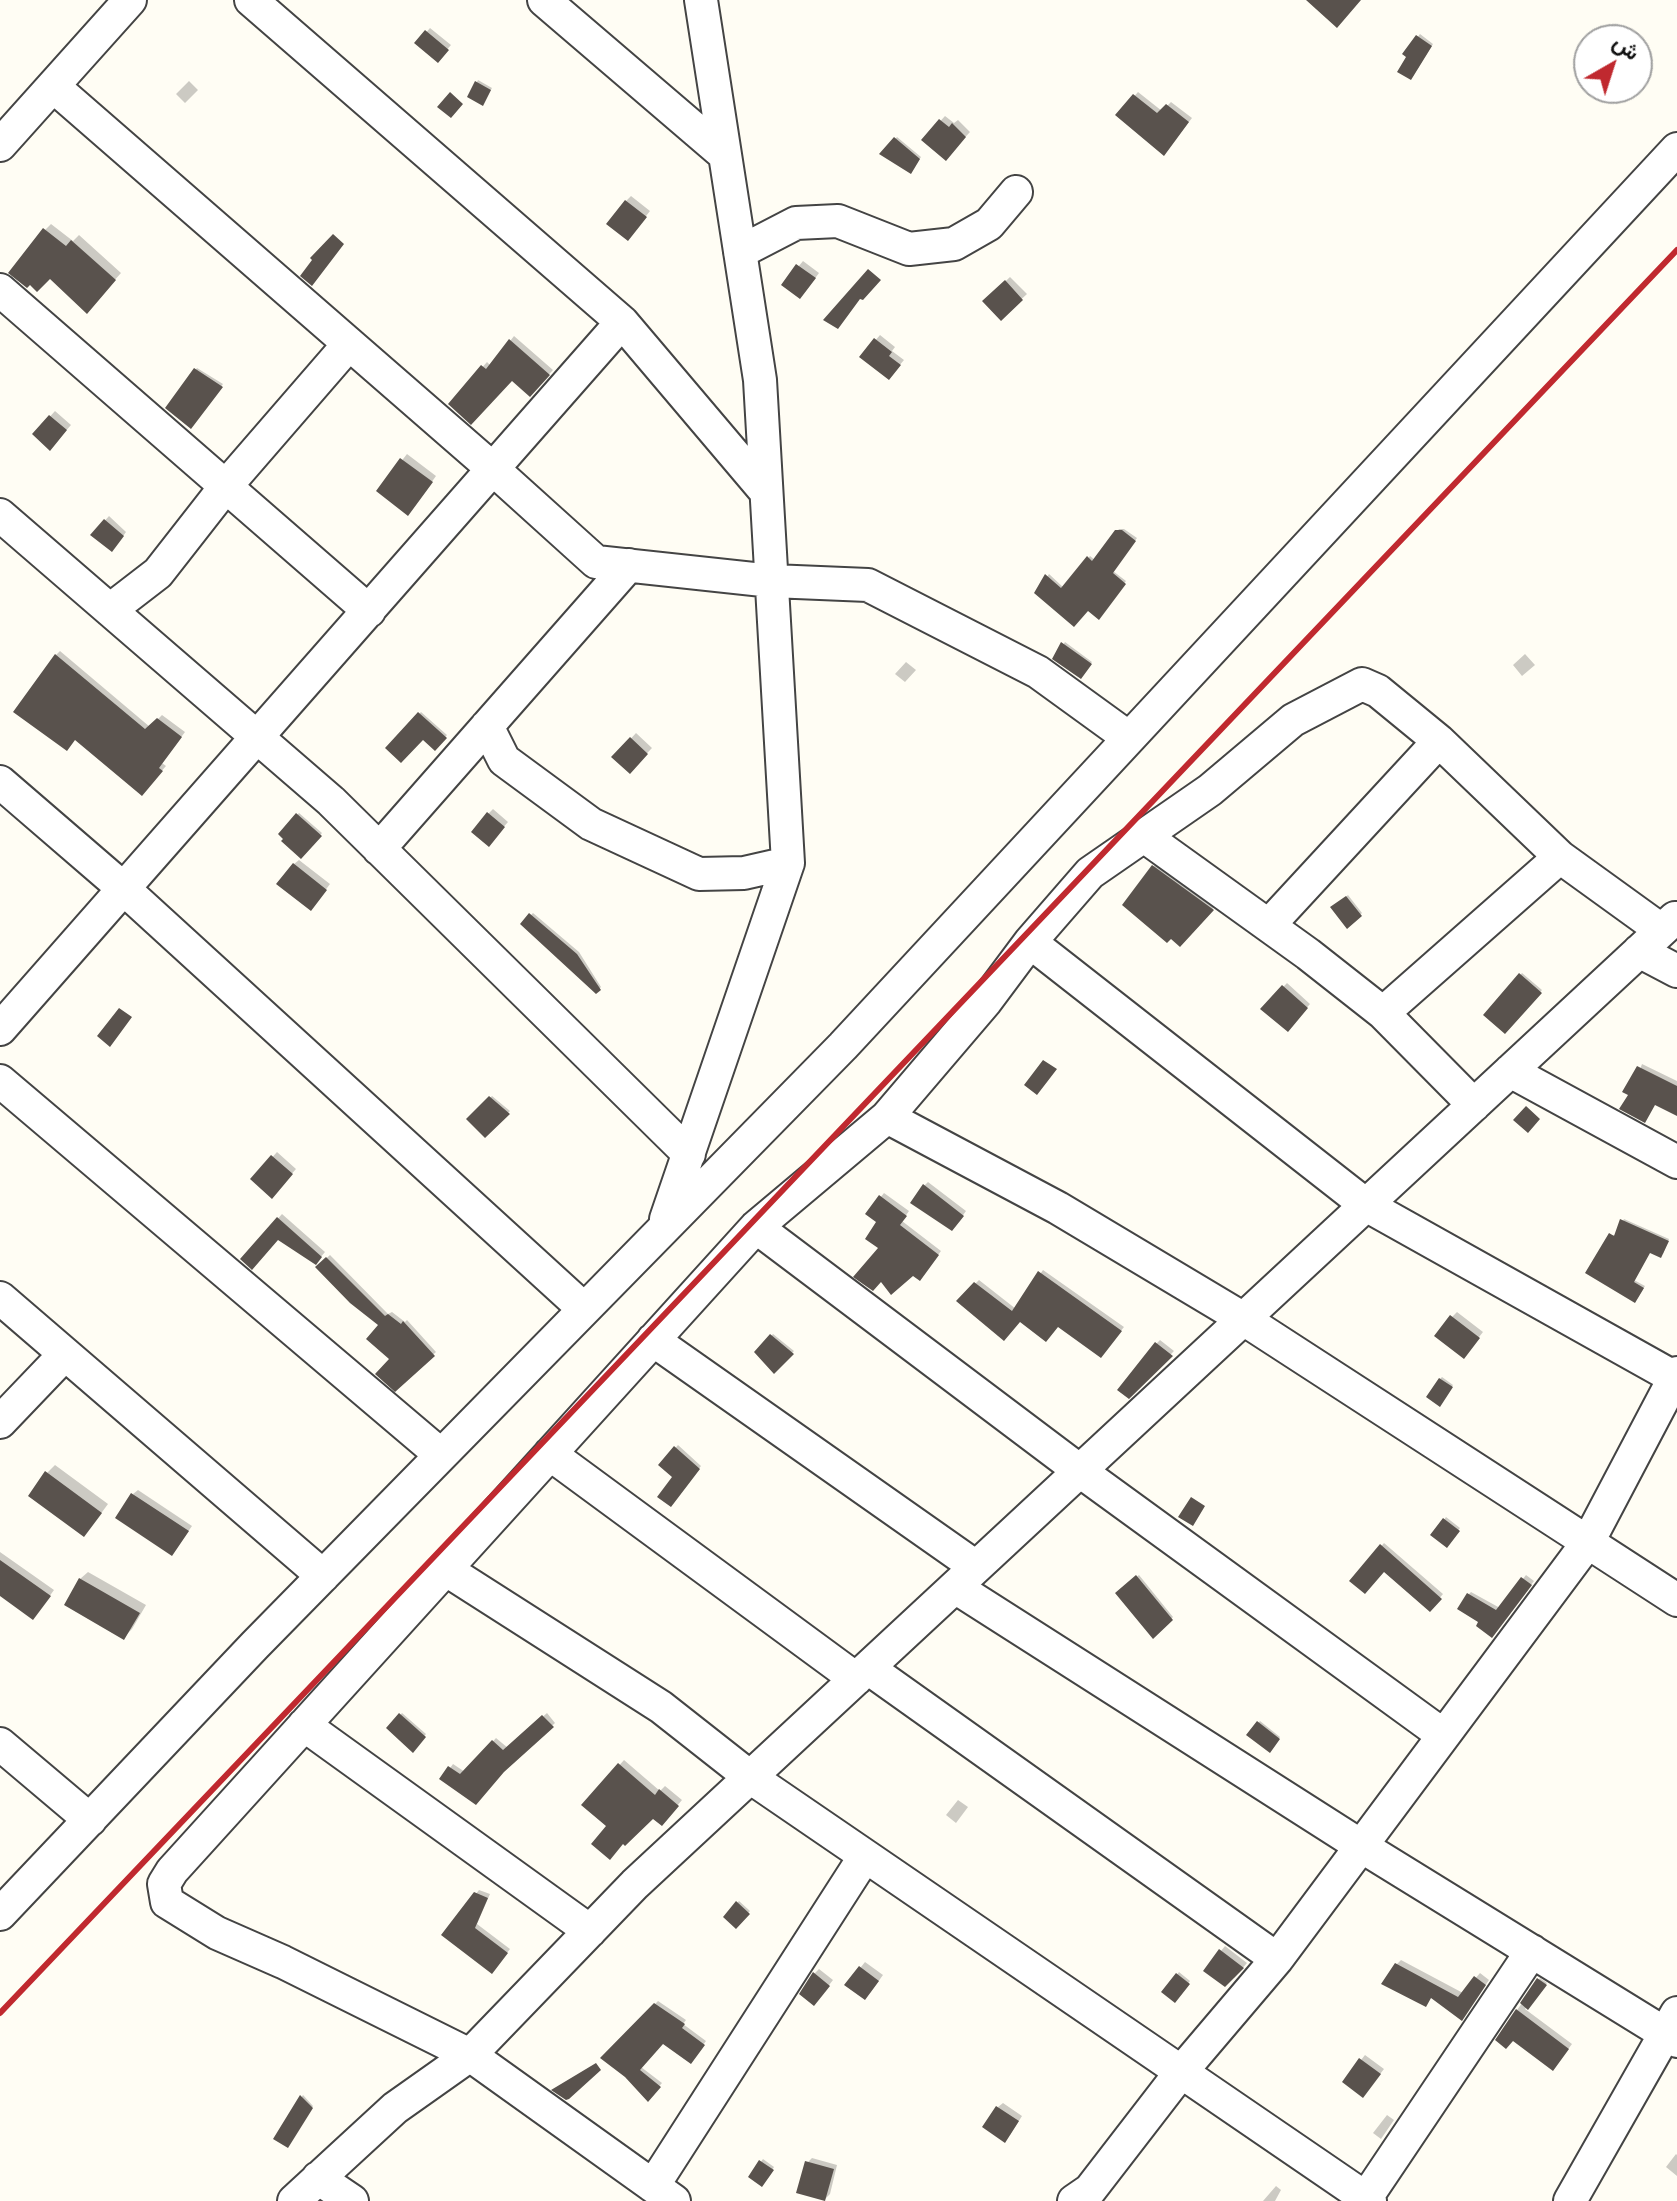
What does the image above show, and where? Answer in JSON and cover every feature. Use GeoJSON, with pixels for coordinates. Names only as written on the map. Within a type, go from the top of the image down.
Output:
{"type":"FeatureCollection","features":[{"type":"Feature","properties":{"kind":"street"},"geometry":{"type":"LineString","coordinates":[[0,145],[130,0]]}},
{"type":"Feature","properties":{"kind":"street"},"geometry":{"type":"LineString","coordinates":[[251,0],[622,322],[766,492]]}},
{"type":"Feature","properties":{"kind":"street"},"geometry":{"type":"LineString","coordinates":[[544,0],[725,155]]}},
{"type":"Feature","properties":{"kind":"street"},"geometry":{"type":"LineString","coordinates":[[662,1230],[788,863],[760,380],[701,0]]}},
{"type":"Feature","properties":{"kind":"street"},"geometry":{"type":"LineString","coordinates":[[53,86],[596,562],[772,581],[868,585],[1038,672],[1129,738]]}},
{"type":"Feature","properties":{"kind":"street"},"geometry":{"type":"LineString","coordinates":[[0,1914],[323,1576],[843,1046],[1677,149]]}},
{"type":"Feature","properties":{"kind":"street"},"geometry":{"type":"LineString","coordinates":[[740,252],[796,223],[838,221],[909,249],[954,244],[989,224],[1016,192]]}},
{"type":"Feature","properties":{"kind":"street"},"geometry":{"type":"LineString","coordinates":[[0,290],[369,611]]}},
{"type":"Feature","properties":{"kind":"street"},"geometry":{"type":"LineString","coordinates":[[0,1029],[622,322]]}},
{"type":"Feature","properties":{"kind":"street"},"geometry":{"type":"LineString","coordinates":[[110,610],[158,573],[226,486],[349,344]]}},
{"type":"Feature","properties":{"kind":"street"},"geometry":{"type":"LineString","coordinates":[[0,515],[331,801],[689,1154]]}},
{"type":"Feature","properties":{"kind":"street"},"geometry":{"type":"LineString","coordinates":[[379,849],[629,565]]}},
{"type":"Feature","properties":{"kind":"street"},"geometry":{"type":"LineString","coordinates":[[865,1856],[664,2193],[470,2055],[283,1962],[217,1933],[167,1902],[164,1884],[172,1871],[756,1227],[887,1117],[1090,873],[1210,790],[1293,720],[1362,684],[1378,691],[1439,741],[1560,857],[1659,932],[1677,971]]}},
{"type":"Feature","properties":{"kind":"street"},"geometry":{"type":"LineString","coordinates":[[487,726],[504,760],[591,824],[699,874],[744,873],[788,863]]}},
{"type":"Feature","properties":{"kind":"street"},"geometry":{"type":"LineString","coordinates":[[1269,925],[1439,741]]}},
{"type":"Feature","properties":{"kind":"street"},"geometry":{"type":"LineString","coordinates":[[0,782],[124,889],[584,1309]]}},
{"type":"Feature","properties":{"kind":"street"},"geometry":{"type":"LineString","coordinates":[[1144,836],[1269,925],[1383,1013],[1474,1105]]}},
{"type":"Feature","properties":{"kind":"street"},"geometry":{"type":"LineString","coordinates":[[1383,1013],[1560,857]]}},
{"type":"Feature","properties":{"kind":"street"},"geometry":{"type":"LineString","coordinates":[[294,2201],[395,2108],[470,2055],[635,1884],[1659,932]]}},
{"type":"Feature","properties":{"kind":"street"},"geometry":{"type":"LineString","coordinates":[[1030,942],[1366,1205],[1676,1376],[1588,1542],[1277,1959],[1181,2072],[1090,2190],[1074,2201]]}},
{"type":"Feature","properties":{"kind":"street"},"geometry":{"type":"LineString","coordinates":[[1510,1071],[1677,1162]]}},
{"type":"Feature","properties":{"kind":"street"},"geometry":{"type":"LineString","coordinates":[[0,1081],[441,1455]]}},
{"type":"Feature","properties":{"kind":"street"},"geometry":{"type":"LineString","coordinates":[[887,1117],[1058,1208],[1242,1318],[1677,1600]]}},
{"type":"Feature","properties":{"kind":"street"},"geometry":{"type":"LineString","coordinates":[[756,1227],[1080,1471],[1443,1735]]}},
{"type":"Feature","properties":{"kind":"street"},"geometry":{"type":"LineString","coordinates":[[0,1298],[323,1576]]}},
{"type":"Feature","properties":{"kind":"street"},"geometry":{"type":"LineString","coordinates":[[653,1340],[965,1577],[1361,1846],[1532,1951],[1673,2029],[1570,2201]]}},
{"type":"Feature","properties":{"kind":"street"},"geometry":{"type":"LineString","coordinates":[[0,1422],[65,1354]]}},
{"type":"Feature","properties":{"kind":"street"},"geometry":{"type":"LineString","coordinates":[[550,1454],[1277,1959]]}},
{"type":"Feature","properties":{"kind":"street"},"geometry":{"type":"LineString","coordinates":[[445,1569],[661,1707],[750,1777],[1368,2200],[1532,1951]]}},
{"type":"Feature","properties":{"kind":"street"},"geometry":{"type":"LineString","coordinates":[[304,1725],[590,1931]]}},
{"type":"Feature","properties":{"kind":"street"},"geometry":{"type":"LineString","coordinates":[[0,1744],[90,1820]]}},
{"type":"Feature","properties":{"kind":"street"},"geometry":{"type":"LineString","coordinates":[[318,2178],[352,2201]]}},
{"type":"Feature","properties":{"kind":"building"},"geometry":{"type":"Polygon","coordinates":[[[1306,0],[1361,0],[1337,28],[1306,0]]]}},
{"type":"Feature","properties":{"kind":"building"},"geometry":{"type":"Polygon","coordinates":[[[425,30],[449,50],[438,63],[414,43],[425,30]]]}},
{"type":"Feature","properties":{"kind":"building"},"geometry":{"type":"Polygon","coordinates":[[[1416,35],[1432,46],[1411,80],[1397,72],[1406,57],[1402,54],[1416,35]]]}},
{"type":"Feature","properties":{"kind":"building"},"geometry":{"type":"Polygon","coordinates":[[[475,81],[491,90],[483,106],[467,97],[475,81]]]}},
{"type":"Feature","properties":{"kind":"building"},"geometry":{"type":"Polygon","coordinates":[[[450,92],[463,104],[451,118],[437,107],[450,92]]]}},
{"type":"Feature","properties":{"kind":"building"},"geometry":{"type":"Polygon","coordinates":[[[1133,94],[1157,113],[1166,104],[1189,122],[1164,156],[1115,115],[1133,94]]]}},
{"type":"Feature","properties":{"kind":"building"},"geometry":{"type":"Polygon","coordinates":[[[939,119],[949,127],[952,123],[966,137],[946,161],[921,140],[939,119]]]}},
{"type":"Feature","properties":{"kind":"building"},"geometry":{"type":"Polygon","coordinates":[[[894,137],[920,159],[911,174],[879,154],[894,137]]]}},
{"type":"Feature","properties":{"kind":"building"},"geometry":{"type":"Polygon","coordinates":[[[625,200],[647,217],[628,241],[606,224],[625,200]]]}},
{"type":"Feature","properties":{"kind":"building"},"geometry":{"type":"Polygon","coordinates":[[[43,228],[66,246],[71,240],[116,280],[87,314],[50,279],[37,292],[8,273],[43,228]]]}},
{"type":"Feature","properties":{"kind":"building"},"geometry":{"type":"Polygon","coordinates":[[[333,234],[344,244],[312,286],[300,276],[312,260],[310,258],[333,234]]]}},
{"type":"Feature","properties":{"kind":"building"},"geometry":{"type":"Polygon","coordinates":[[[796,264],[816,278],[800,299],[781,285],[796,264]]]}},
{"type":"Feature","properties":{"kind":"building"},"geometry":{"type":"Polygon","coordinates":[[[868,269],[881,280],[863,300],[860,299],[838,329],[823,320],[868,269]]]}},
{"type":"Feature","properties":{"kind":"building"},"geometry":{"type":"Polygon","coordinates":[[[1005,280],[1023,300],[1001,321],[982,301],[1005,280]]]}},
{"type":"Feature","properties":{"kind":"building"},"geometry":{"type":"Polygon","coordinates":[[[874,338],[892,352],[889,356],[901,365],[889,380],[859,357],[874,338]]]}},
{"type":"Feature","properties":{"kind":"building"},"geometry":{"type":"Polygon","coordinates":[[[509,339],[550,375],[530,397],[512,381],[471,425],[448,404],[481,365],[486,369],[509,339]]]}},
{"type":"Feature","properties":{"kind":"building"},"geometry":{"type":"Polygon","coordinates":[[[194,368],[223,387],[191,429],[165,408],[194,368]]]}},
{"type":"Feature","properties":{"kind":"building"},"geometry":{"type":"Polygon","coordinates":[[[49,415],[67,430],[50,451],[32,434],[49,415]]]}},
{"type":"Feature","properties":{"kind":"building"},"geometry":{"type":"Polygon","coordinates":[[[400,458],[433,482],[408,516],[376,491],[400,458]]]}},
{"type":"Feature","properties":{"kind":"building"},"geometry":{"type":"Polygon","coordinates":[[[104,519],[124,536],[112,552],[90,535],[104,519]]]}},
{"type":"Feature","properties":{"kind":"building"},"geometry":{"type":"Polygon","coordinates":[[[1115,530],[1122,530],[1136,541],[1113,573],[1126,584],[1099,620],[1088,611],[1074,627],[1034,593],[1045,574],[1061,588],[1087,556],[1092,561],[1115,530]]]}},
{"type":"Feature","properties":{"kind":"building"},"geometry":{"type":"Polygon","coordinates":[[[1061,642],[1092,664],[1081,679],[1052,659],[1061,642]]]}},
{"type":"Feature","properties":{"kind":"building"},"geometry":{"type":"Polygon","coordinates":[[[55,654],[145,729],[157,718],[182,737],[159,768],[163,771],[142,796],[75,740],[67,751],[13,712],[55,654]]]}},
{"type":"Feature","properties":{"kind":"building"},"geometry":{"type":"Polygon","coordinates":[[[418,712],[447,738],[435,751],[423,740],[401,763],[385,748],[418,712]]]}},
{"type":"Feature","properties":{"kind":"building"},"geometry":{"type":"Polygon","coordinates":[[[630,737],[648,754],[630,774],[611,757],[630,737]]]}},
{"type":"Feature","properties":{"kind":"building"},"geometry":{"type":"Polygon","coordinates":[[[487,812],[505,827],[489,847],[471,832],[487,812]]]}},
{"type":"Feature","properties":{"kind":"building"},"geometry":{"type":"Polygon","coordinates":[[[296,813],[322,836],[301,859],[281,841],[283,839],[278,834],[296,813]]]}},
{"type":"Feature","properties":{"kind":"building"},"geometry":{"type":"Polygon","coordinates":[[[293,863],[327,890],[311,911],[276,884],[293,863]]]}},
{"type":"Feature","properties":{"kind":"building"},"geometry":{"type":"Polygon","coordinates":[[[1152,865],[1214,910],[1180,947],[1171,939],[1167,943],[1122,905],[1152,865]]]}},
{"type":"Feature","properties":{"kind":"building"},"geometry":{"type":"Polygon","coordinates":[[[1346,896],[1362,916],[1347,929],[1330,907],[1346,896]]]}},
{"type":"Feature","properties":{"kind":"building"},"geometry":{"type":"Polygon","coordinates":[[[529,913],[577,954],[601,990],[596,994],[520,924],[529,913]]]}},
{"type":"Feature","properties":{"kind":"building"},"geometry":{"type":"Polygon","coordinates":[[[1519,973],[1542,993],[1505,1034],[1483,1015],[1519,973]]]}},
{"type":"Feature","properties":{"kind":"building"},"geometry":{"type":"Polygon","coordinates":[[[1282,985],[1308,1008],[1288,1032],[1260,1009],[1282,985]]]}},
{"type":"Feature","properties":{"kind":"building"},"geometry":{"type":"Polygon","coordinates":[[[119,1008],[132,1017],[110,1047],[97,1036],[119,1008]]]}},
{"type":"Feature","properties":{"kind":"building"},"geometry":{"type":"Polygon","coordinates":[[[1043,1060],[1057,1069],[1037,1095],[1024,1085],[1043,1060]]]}},
{"type":"Feature","properties":{"kind":"building"},"geometry":{"type":"Polygon","coordinates":[[[1637,1066],[1677,1086],[1677,1116],[1655,1105],[1645,1123],[1619,1109],[1628,1095],[1622,1092],[1637,1066]]]}},
{"type":"Feature","properties":{"kind":"building"},"geometry":{"type":"Polygon","coordinates":[[[489,1096],[510,1114],[485,1138],[466,1119],[489,1096]]]}},
{"type":"Feature","properties":{"kind":"building"},"geometry":{"type":"Polygon","coordinates":[[[1526,1106],[1540,1119],[1528,1133],[1513,1120],[1526,1106]]]}},
{"type":"Feature","properties":{"kind":"building"},"geometry":{"type":"Polygon","coordinates":[[[271,1155],[293,1174],[272,1199],[250,1179],[271,1155]]]}},
{"type":"Feature","properties":{"kind":"building"},"geometry":{"type":"Polygon","coordinates":[[[923,1184],[964,1216],[952,1231],[910,1203],[923,1184]]]}},
{"type":"Feature","properties":{"kind":"building"},"geometry":{"type":"Polygon","coordinates":[[[879,1195],[907,1216],[900,1225],[939,1255],[920,1281],[913,1276],[891,1295],[881,1282],[873,1291],[853,1277],[878,1248],[865,1239],[876,1222],[865,1214],[879,1195]]]}},
{"type":"Feature","properties":{"kind":"building"},"geometry":{"type":"Polygon","coordinates":[[[277,1217],[322,1257],[316,1265],[278,1240],[252,1270],[240,1259],[277,1217]]]}},
{"type":"Feature","properties":{"kind":"building"},"geometry":{"type":"Polygon","coordinates":[[[1620,1219],[1669,1241],[1661,1258],[1650,1253],[1634,1282],[1644,1288],[1635,1303],[1585,1273],[1609,1233],[1614,1236],[1620,1219]]]}},
{"type":"Feature","properties":{"kind":"building"},"geometry":{"type":"Polygon","coordinates":[[[326,1257],[385,1316],[388,1314],[401,1324],[403,1321],[435,1356],[395,1392],[375,1374],[389,1359],[366,1339],[378,1325],[350,1303],[315,1267],[326,1257]]]}},
{"type":"Feature","properties":{"kind":"building"},"geometry":{"type":"Polygon","coordinates":[[[1038,1271],[1122,1331],[1101,1358],[1058,1327],[1046,1342],[1020,1322],[1004,1341],[956,1301],[974,1282],[1012,1311],[1038,1271]]]}},
{"type":"Feature","properties":{"kind":"building"},"geometry":{"type":"Polygon","coordinates":[[[1450,1315],[1480,1338],[1464,1359],[1434,1336],[1450,1315]]]}},
{"type":"Feature","properties":{"kind":"building"},"geometry":{"type":"Polygon","coordinates":[[[770,1334],[794,1354],[774,1374],[754,1352],[770,1334]]]}},
{"type":"Feature","properties":{"kind":"building"},"geometry":{"type":"Polygon","coordinates":[[[1155,1342],[1173,1356],[1129,1399],[1117,1390],[1155,1342]]]}},
{"type":"Feature","properties":{"kind":"building"},"geometry":{"type":"Polygon","coordinates":[[[1439,1378],[1453,1387],[1440,1407],[1426,1397],[1439,1378]]]}},
{"type":"Feature","properties":{"kind":"building"},"geometry":{"type":"Polygon","coordinates":[[[674,1446],[700,1469],[671,1507],[657,1497],[672,1477],[658,1465],[674,1446]]]}},
{"type":"Feature","properties":{"kind":"building"},"geometry":{"type":"Polygon","coordinates":[[[45,1471],[102,1513],[84,1537],[28,1496],[45,1471]]]}},
{"type":"Feature","properties":{"kind":"building"},"geometry":{"type":"Polygon","coordinates":[[[131,1493],[189,1531],[172,1556],[115,1518],[131,1493]]]}},
{"type":"Feature","properties":{"kind":"building"},"geometry":{"type":"Polygon","coordinates":[[[1191,1497],[1205,1506],[1193,1526],[1178,1517],[1191,1497]]]}},
{"type":"Feature","properties":{"kind":"building"},"geometry":{"type":"Polygon","coordinates":[[[1443,1518],[1460,1531],[1447,1548],[1430,1535],[1443,1518]]]}},
{"type":"Feature","properties":{"kind":"building"},"geometry":{"type":"Polygon","coordinates":[[[1380,1544],[1442,1599],[1430,1612],[1384,1572],[1365,1594],[1349,1581],[1380,1544]]]}},
{"type":"Feature","properties":{"kind":"building"},"geometry":{"type":"Polygon","coordinates":[[[0,1560],[51,1596],[33,1620],[0,1596],[0,1560]]]}},
{"type":"Feature","properties":{"kind":"building"},"geometry":{"type":"Polygon","coordinates":[[[1136,1575],[1173,1620],[1153,1639],[1115,1593],[1136,1575]]]}},
{"type":"Feature","properties":{"kind":"building"},"geometry":{"type":"Polygon","coordinates":[[[1521,1577],[1532,1585],[1492,1638],[1476,1626],[1478,1622],[1457,1609],[1467,1593],[1496,1610],[1521,1577]]]}},
{"type":"Feature","properties":{"kind":"building"},"geometry":{"type":"Polygon","coordinates":[[[79,1578],[140,1613],[124,1640],[64,1605],[79,1578]]]}},
{"type":"Feature","properties":{"kind":"building"},"geometry":{"type":"Polygon","coordinates":[[[399,1713],[426,1737],[413,1753],[386,1728],[399,1713]]]}},
{"type":"Feature","properties":{"kind":"building"},"geometry":{"type":"Polygon","coordinates":[[[542,1715],[554,1727],[504,1772],[476,1805],[439,1779],[448,1766],[460,1774],[492,1740],[503,1750],[542,1715]]]}},
{"type":"Feature","properties":{"kind":"building"},"geometry":{"type":"Polygon","coordinates":[[[1257,1721],[1280,1739],[1270,1753],[1246,1735],[1257,1721]]]}},
{"type":"Feature","properties":{"kind":"building"},"geometry":{"type":"Polygon","coordinates":[[[618,1763],[655,1795],[659,1789],[679,1806],[662,1826],[653,1819],[625,1846],[623,1844],[610,1860],[591,1844],[606,1826],[581,1805],[618,1763]]]}},
{"type":"Feature","properties":{"kind":"building"},"geometry":{"type":"Polygon","coordinates":[[[474,1892],[488,1898],[475,1928],[508,1953],[492,1974],[441,1935],[474,1892]]]}},
{"type":"Feature","properties":{"kind":"building"},"geometry":{"type":"Polygon","coordinates":[[[736,1901],[750,1914],[736,1929],[723,1917],[736,1901]]]}},
{"type":"Feature","properties":{"kind":"building"},"geometry":{"type":"Polygon","coordinates":[[[1219,1949],[1244,1968],[1225,1987],[1203,1971],[1219,1949]]]}},
{"type":"Feature","properties":{"kind":"building"},"geometry":{"type":"Polygon","coordinates":[[[1395,1963],[1458,1997],[1474,1976],[1486,1985],[1462,2021],[1431,1998],[1426,2007],[1381,1984],[1395,1963]]]}},
{"type":"Feature","properties":{"kind":"building"},"geometry":{"type":"Polygon","coordinates":[[[859,1966],[879,1981],[865,2000],[844,1985],[859,1966]]]}},
{"type":"Feature","properties":{"kind":"building"},"geometry":{"type":"Polygon","coordinates":[[[813,1972],[830,1986],[814,2006],[799,1994],[813,1972]]]}},
{"type":"Feature","properties":{"kind":"building"},"geometry":{"type":"Polygon","coordinates":[[[1176,1973],[1190,1984],[1175,2003],[1161,1992],[1176,1973]]]}},
{"type":"Feature","properties":{"kind":"building"},"geometry":{"type":"Polygon","coordinates":[[[1537,1978],[1547,1985],[1528,2010],[1520,2003],[1537,1978]]]}},
{"type":"Feature","properties":{"kind":"building"},"geometry":{"type":"Polygon","coordinates":[[[654,2003],[685,2024],[682,2028],[705,2045],[691,2064],[663,2044],[640,2070],[661,2087],[648,2102],[625,2077],[600,2058],[654,2003]]]}},
{"type":"Feature","properties":{"kind":"building"},"geometry":{"type":"Polygon","coordinates":[[[1516,2009],[1569,2049],[1553,2071],[1513,2041],[1506,2049],[1495,2040],[1516,2009]]]}},
{"type":"Feature","properties":{"kind":"building"},"geometry":{"type":"Polygon","coordinates":[[[1359,2058],[1381,2074],[1363,2098],[1342,2082],[1359,2058]]]}},
{"type":"Feature","properties":{"kind":"building"},"geometry":{"type":"Polygon","coordinates":[[[596,2063],[601,2070],[569,2099],[551,2090],[596,2063]]]}},
{"type":"Feature","properties":{"kind":"building"},"geometry":{"type":"Polygon","coordinates":[[[300,2095],[313,2108],[288,2148],[273,2139],[300,2095]]]}},
{"type":"Feature","properties":{"kind":"building"},"geometry":{"type":"Polygon","coordinates":[[[996,2106],[1019,2121],[1005,2143],[982,2127],[996,2106]]]}},
{"type":"Feature","properties":{"kind":"building"},"geometry":{"type":"Polygon","coordinates":[[[759,2160],[774,2170],[762,2187],[748,2177],[759,2160]]]}},
{"type":"Feature","properties":{"kind":"building"},"geometry":{"type":"Polygon","coordinates":[[[805,2161],[834,2169],[825,2201],[796,2193],[805,2161]]]}},
{"type":"Feature","properties":{"kind":"railway"},"geometry":{"type":"LineString","coordinates":[[0,2013],[1677,250]]}}]}
